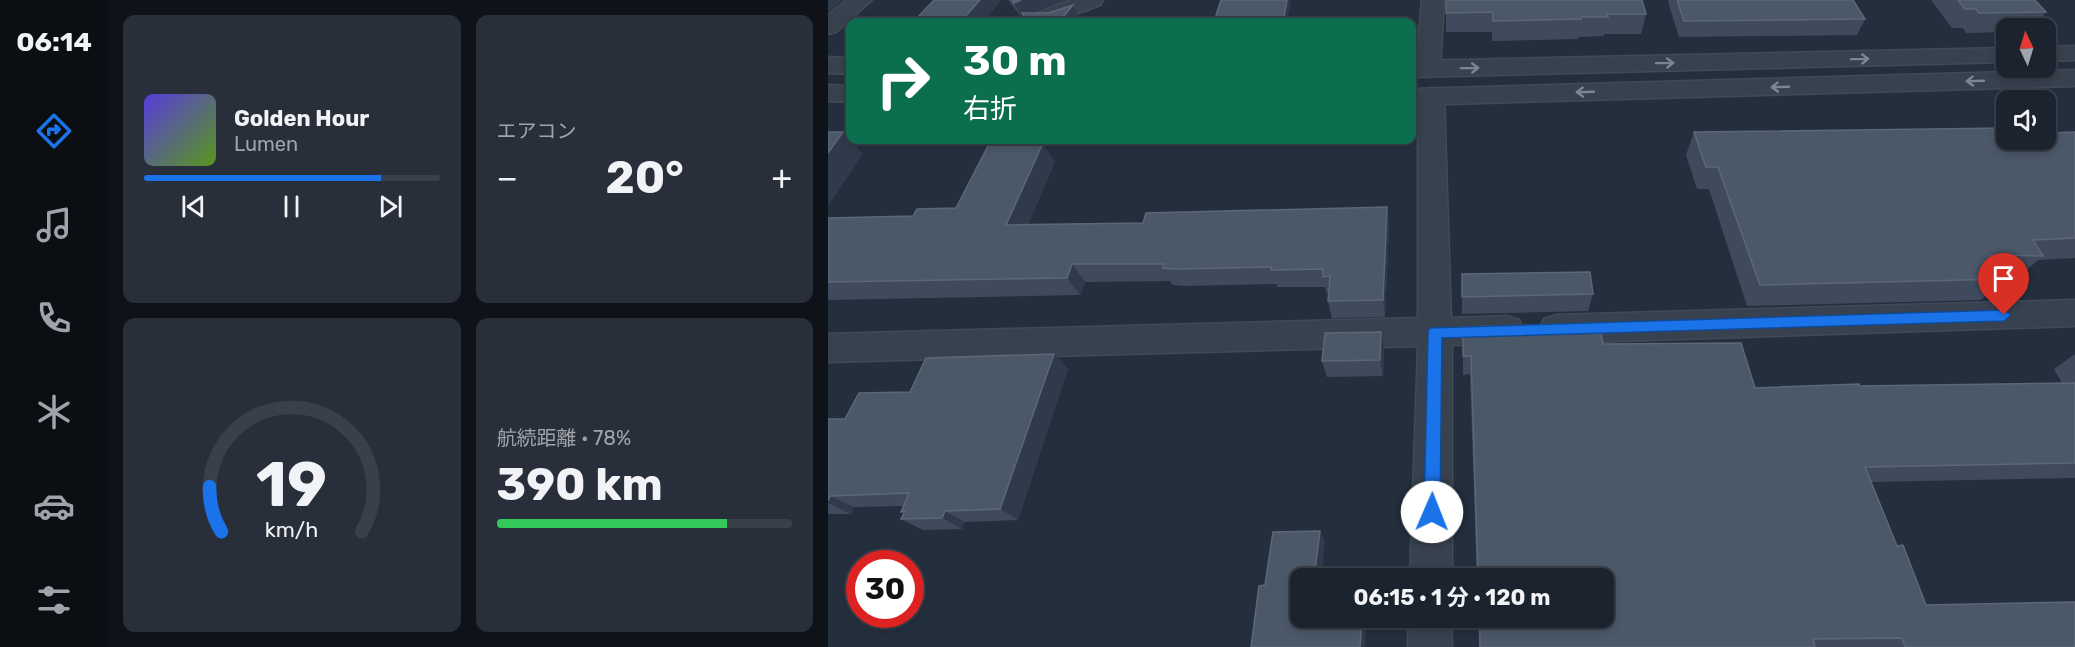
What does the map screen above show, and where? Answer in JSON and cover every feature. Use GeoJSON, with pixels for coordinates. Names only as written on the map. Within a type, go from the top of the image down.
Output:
{"type":"FeatureCollection","features":[{"type":"Feature","properties":{"kind":"street"},"geometry":{"type":"LineString","coordinates":[[828,27],[861,0]]}},
{"type":"Feature","properties":{"kind":"street"},"geometry":{"type":"LineString","coordinates":[[1045,18],[1092,0]]}},
{"type":"Feature","properties":{"kind":"street"},"geometry":{"type":"LineString","coordinates":[[1431,568],[1435,332],[1421,83],[1433,0]]}},
{"type":"Feature","properties":{"kind":"street"},"geometry":{"type":"LineString","coordinates":[[2056,54],[2075,53]]}},
{"type":"Feature","properties":{"kind":"street"},"geometry":{"type":"LineString","coordinates":[[1421,83],[1996,56]]}},
{"type":"Feature","properties":{"kind":"street"},"geometry":{"type":"LineString","coordinates":[[828,65],[846,66]]}},
{"type":"Feature","properties":{"kind":"street"},"geometry":{"type":"LineString","coordinates":[[1421,83],[2075,78]]}},
{"type":"Feature","properties":{"kind":"street"},"geometry":{"type":"LineString","coordinates":[[828,93],[846,94]]}},
{"type":"Feature","properties":{"kind":"street"},"geometry":{"type":"LineString","coordinates":[[828,348],[2075,313]]}},
{"type":"Feature","properties":{"kind":"street"},"geometry":{"type":"LineString","coordinates":[[1430,628],[1430,647]]}},
{"type":"Feature","properties":{"kind":"building"},"geometry":{"type":"Polygon","coordinates":[[[934,0],[980,0],[964,18],[917,18],[934,0]]]}},
{"type":"Feature","properties":{"kind":"building"},"geometry":{"type":"Polygon","coordinates":[[[1221,0],[1287,0],[1284,18],[1215,18],[1221,0]]]}},
{"type":"Feature","properties":{"kind":"building"},"geometry":{"type":"Polygon","coordinates":[[[1446,0],[1642,0],[1646,14],[1607,14],[1608,17],[1581,17],[1581,19],[1493,21],[1493,12],[1446,13],[1446,0]]]}},
{"type":"Feature","properties":{"kind":"building"},"geometry":{"type":"Polygon","coordinates":[[[1677,0],[1853,0],[1865,19],[1684,21],[1677,0]]]}},
{"type":"Feature","properties":{"kind":"building"},"geometry":{"type":"Polygon","coordinates":[[[1958,0],[2035,0],[2046,12],[1979,13],[1976,9],[1965,9],[1958,0]]]}},
{"type":"Feature","properties":{"kind":"building"},"geometry":{"type":"Polygon","coordinates":[[[1073,5],[1062,18],[1026,18],[1022,13],[1048,13],[1073,5]]]}},
{"type":"Feature","properties":{"kind":"building"},"geometry":{"type":"Polygon","coordinates":[[[1996,128],[1996,150],[2056,150],[2056,133],[2075,132],[2075,238],[2033,240],[2043,256],[1989,255],[2004,279],[1760,285],[1718,167],[1706,167],[1694,132],[1996,128]]]}},
{"type":"Feature","properties":{"kind":"building"},"geometry":{"type":"Polygon","coordinates":[[[828,132],[843,132],[828,153],[828,132]]]}},
{"type":"Feature","properties":{"kind":"building"},"geometry":{"type":"Polygon","coordinates":[[[989,144],[1043,144],[1006,225],[1143,223],[1146,213],[1387,207],[1383,300],[1328,301],[1330,276],[1323,277],[1323,269],[1271,270],[1272,267],[1175,269],[1163,268],[1164,264],[1072,264],[1067,278],[828,282],[828,218],[913,216],[917,209],[956,208],[989,144]]]}},
{"type":"Feature","properties":{"kind":"building"},"geometry":{"type":"Polygon","coordinates":[[[1590,272],[1593,294],[1462,297],[1462,274],[1590,272]]]}},
{"type":"Feature","properties":{"kind":"building"},"geometry":{"type":"Polygon","coordinates":[[[1599,323],[1603,344],[1741,343],[1755,388],[1859,384],[1860,386],[2075,383],[2075,463],[1865,467],[1897,546],[1903,545],[1926,605],[2075,602],[2075,647],[1905,647],[1902,638],[1813,639],[1815,647],[1480,647],[1480,628],[1614,628],[1614,568],[1478,568],[1471,356],[1463,356],[1463,327],[1599,323]]]}},
{"type":"Feature","properties":{"kind":"building"},"geometry":{"type":"Polygon","coordinates":[[[1381,332],[1380,360],[1322,361],[1325,333],[1381,332]]]}},
{"type":"Feature","properties":{"kind":"building"},"geometry":{"type":"Polygon","coordinates":[[[1054,354],[1000,509],[945,511],[942,518],[901,519],[905,511],[901,512],[909,493],[830,496],[828,501],[828,419],[845,419],[859,393],[910,392],[926,358],[1054,354]]]}},
{"type":"Feature","properties":{"kind":"building"},"geometry":{"type":"Polygon","coordinates":[[[1320,531],[1315,568],[1290,568],[1290,628],[1361,628],[1360,647],[1251,647],[1259,586],[1265,585],[1273,532],[1320,531]]]}},
{"type":"Feature","properties":{"kind":"route"},"geometry":{"type":"LineString","coordinates":[[1432,512],[1435,332],[2004,315]]}}]}
